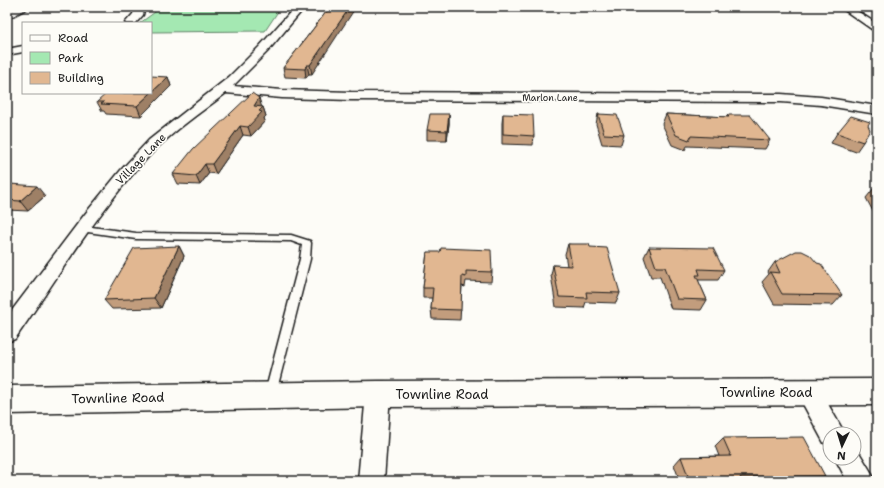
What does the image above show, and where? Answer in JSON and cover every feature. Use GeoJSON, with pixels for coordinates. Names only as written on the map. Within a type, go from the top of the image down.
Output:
{"type":"FeatureCollection","features":[{"type":"Feature","properties":{"kind":"street"},"geometry":{"type":"LineString","coordinates":[[7,16],[25,7]]}},
{"type":"Feature","properties":{"kind":"street"},"geometry":{"type":"LineString","coordinates":[[131,22],[138,16],[140,7]]}},
{"type":"Feature","properties":{"kind":"street","name":"Village Lane"},"geometry":{"type":"LineString","coordinates":[[7,333],[115,186],[146,151],[179,121],[222,89],[261,53],[300,7]]}},
{"type":"Feature","properties":{"kind":"street"},"geometry":{"type":"LineString","coordinates":[[845,7],[877,28]]}},
{"type":"Feature","properties":{"kind":"street"},"geometry":{"type":"LineString","coordinates":[[7,52],[22,49]]}},
{"type":"Feature","properties":{"kind":"street","name":"Marlon Lane"},"geometry":{"type":"LineString","coordinates":[[222,89],[282,94],[350,96],[781,98],[821,101],[877,110]]}},
{"type":"Feature","properties":{"kind":"street"},"geometry":{"type":"LineString","coordinates":[[808,391],[829,426]]}},
{"type":"Feature","properties":{"kind":"street","name":"Townline Road"},"geometry":{"type":"LineString","coordinates":[[7,400],[378,394],[808,391],[877,392]]}},
{"type":"Feature","properties":{"kind":"street"},"geometry":{"type":"LineString","coordinates":[[371,481],[378,394]]}},
{"type":"Feature","properties":{"kind":"street"},"geometry":{"type":"LineString","coordinates":[[853,466],[862,481]]}},
{"type":"Feature","properties":{"kind":"lane"},"geometry":{"type":"LineString","coordinates":[[84,229],[136,236],[291,238],[307,243],[305,259],[271,396]]}},
{"type":"Feature","properties":{"kind":"green space"},"geometry":{"type":"Polygon","coordinates":[[[162,7],[281,7],[265,31],[152,32],[152,22],[141,22],[162,7]]]}},
{"type":"Feature","properties":{"kind":"building"},"geometry":{"type":"Polygon","coordinates":[[[330,7],[350,7],[310,65],[307,65],[305,69],[283,68],[330,7]]]}},
{"type":"Feature","properties":{"kind":"building"},"geometry":{"type":"Polygon","coordinates":[[[152,76],[168,77],[152,92],[152,76]]]}},
{"type":"Feature","properties":{"kind":"building"},"geometry":{"type":"Polygon","coordinates":[[[252,93],[259,98],[254,106],[263,107],[259,111],[262,112],[248,127],[240,126],[212,164],[205,164],[196,176],[173,174],[193,149],[252,93]]]}},
{"type":"Feature","properties":{"kind":"building"},"geometry":{"type":"Polygon","coordinates":[[[106,94],[150,94],[137,106],[101,104],[104,102],[97,102],[106,94]]]}},
{"type":"Feature","properties":{"kind":"building"},"geometry":{"type":"Polygon","coordinates":[[[430,114],[449,114],[447,131],[427,130],[430,114]]]}},
{"type":"Feature","properties":{"kind":"building"},"geometry":{"type":"Polygon","coordinates":[[[503,114],[533,115],[534,136],[503,134],[503,114]]]}},
{"type":"Feature","properties":{"kind":"building"},"geometry":{"type":"Polygon","coordinates":[[[598,114],[617,115],[624,135],[604,134],[598,114]]]}},
{"type":"Feature","properties":{"kind":"building"},"geometry":{"type":"Polygon","coordinates":[[[666,114],[729,117],[727,115],[750,115],[770,140],[691,136],[689,140],[676,135],[666,114]]]}},
{"type":"Feature","properties":{"kind":"building"},"geometry":{"type":"Polygon","coordinates":[[[851,116],[870,122],[868,125],[870,130],[863,142],[837,133],[851,116]]]}},
{"type":"Feature","properties":{"kind":"building"},"geometry":{"type":"Polygon","coordinates":[[[10,184],[37,186],[20,201],[7,200],[7,186],[10,184]]]}},
{"type":"Feature","properties":{"kind":"building"},"geometry":{"type":"Polygon","coordinates":[[[568,244],[589,244],[590,247],[607,248],[620,293],[586,292],[587,298],[559,297],[553,265],[572,266],[568,244]]]}},
{"type":"Feature","properties":{"kind":"building"},"geometry":{"type":"Polygon","coordinates":[[[179,246],[154,298],[104,300],[134,248],[179,246]]]}},
{"type":"Feature","properties":{"kind":"building"},"geometry":{"type":"Polygon","coordinates":[[[649,247],[713,248],[724,270],[698,269],[700,275],[696,275],[707,300],[677,299],[665,267],[656,267],[649,247]]]}},
{"type":"Feature","properties":{"kind":"building"},"geometry":{"type":"Polygon","coordinates":[[[441,248],[491,250],[492,272],[466,271],[466,277],[462,276],[461,310],[431,309],[433,288],[423,288],[427,252],[440,252],[441,248]]]}},
{"type":"Feature","properties":{"kind":"building"},"geometry":{"type":"Polygon","coordinates":[[[796,251],[802,251],[810,255],[817,263],[821,264],[842,295],[782,294],[770,272],[780,273],[775,262],[796,251]]]}},
{"type":"Feature","properties":{"kind":"building"},"geometry":{"type":"Polygon","coordinates":[[[804,437],[825,476],[740,477],[742,481],[690,481],[681,457],[731,456],[723,438],[804,437]]]}}]}
